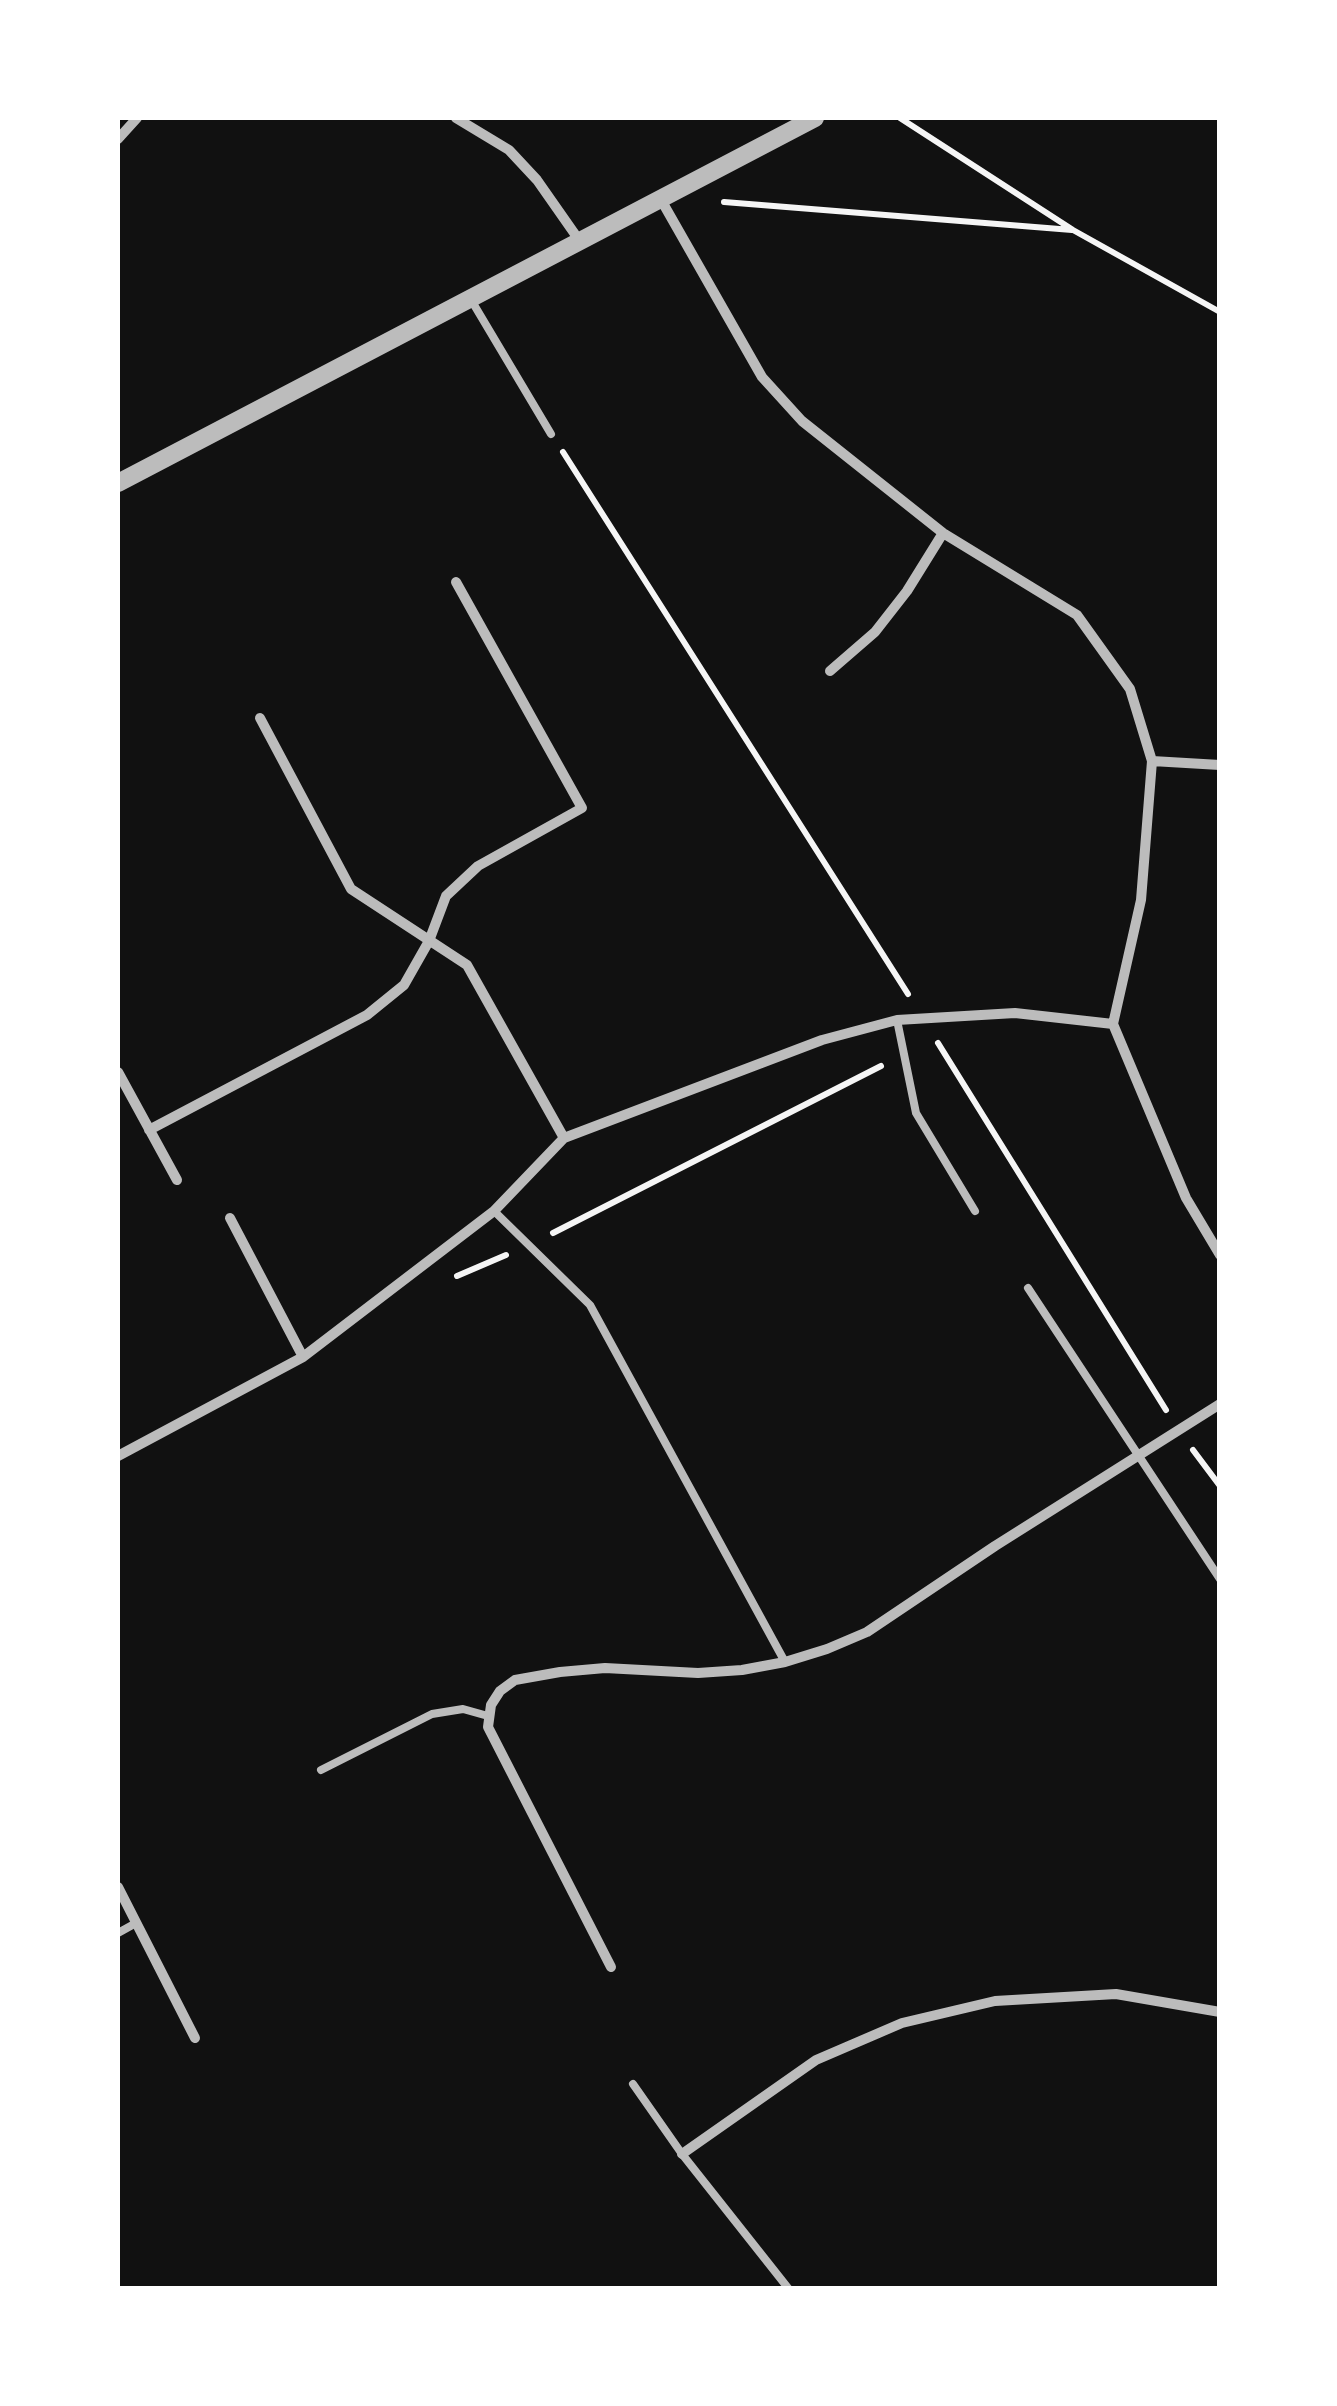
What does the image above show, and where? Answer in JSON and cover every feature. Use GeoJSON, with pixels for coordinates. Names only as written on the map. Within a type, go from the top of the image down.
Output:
{"type":"FeatureCollection","features":[{"type":"Feature","properties":{"kind":"street"},"geometry":{"type":"LineString","coordinates":[[118,139],[136,118]]}},
{"type":"Feature","properties":{"kind":"street"},"geometry":{"type":"LineString","coordinates":[[456,118],[509,150],[537,180],[580,240]]}},
{"type":"Feature","properties":{"kind":"street"},"geometry":{"type":"LineString","coordinates":[[118,482],[815,118]]}},
{"type":"Feature","properties":{"kind":"street"},"geometry":{"type":"LineString","coordinates":[[660,198],[762,377],[802,421],[943,533],[1077,616],[1130,690],[1152,761],[1141,900],[1113,1024],[1186,1198],[1220,1255]]}},
{"type":"Feature","properties":{"kind":"street"},"geometry":{"type":"LineString","coordinates":[[830,670],[875,632],[907,592],[943,533]]}},
{"type":"Feature","properties":{"kind":"street"},"geometry":{"type":"LineString","coordinates":[[149,1130],[366,1015],[404,985],[429,940],[446,896],[478,866],[582,808],[456,582]]}},
{"type":"Feature","properties":{"kind":"street"},"geometry":{"type":"LineString","coordinates":[[260,718],[352,888],[468,965],[564,1138]]}},
{"type":"Feature","properties":{"kind":"street"},"geometry":{"type":"LineString","coordinates":[[1152,761],[1220,765]]}},
{"type":"Feature","properties":{"kind":"street"},"geometry":{"type":"LineString","coordinates":[[118,1456],[303,1358],[494,1212],[564,1138],[822,1040],[896,1020],[1015,1014],[1113,1024]]}},
{"type":"Feature","properties":{"kind":"street"},"geometry":{"type":"LineString","coordinates":[[118,1072],[177,1180]]}},
{"type":"Feature","properties":{"kind":"street"},"geometry":{"type":"LineString","coordinates":[[230,1218],[303,1358]]}},
{"type":"Feature","properties":{"kind":"street"},"geometry":{"type":"LineString","coordinates":[[611,1968],[488,1726],[488,1716],[500,1691],[515,1680],[605,1668],[698,1673],[785,1662],[826,1650],[867,1632],[1220,1404]]}},
{"type":"Feature","properties":{"kind":"street"},"geometry":{"type":"LineString","coordinates":[[118,1887],[195,2038]]}},
{"type":"Feature","properties":{"kind":"street"},"geometry":{"type":"LineString","coordinates":[[682,2154],[816,2060],[902,2024],[996,2001],[1116,1994],[1220,2012]]}},
{"type":"Feature","properties":{"kind":"lane"},"geometry":{"type":"LineString","coordinates":[[470,298],[551,434]]}},
{"type":"Feature","properties":{"kind":"lane"},"geometry":{"type":"LineString","coordinates":[[896,1020],[916,1113],[975,1210]]}},
{"type":"Feature","properties":{"kind":"lane"},"geometry":{"type":"LineString","coordinates":[[494,1212],[590,1305],[785,1662]]}},
{"type":"Feature","properties":{"kind":"lane"},"geometry":{"type":"LineString","coordinates":[[1028,1288],[1220,1579]]}},
{"type":"Feature","properties":{"kind":"lane"},"geometry":{"type":"LineString","coordinates":[[322,1770],[432,1714],[463,1709],[488,1716]]}},
{"type":"Feature","properties":{"kind":"lane"},"geometry":{"type":"LineString","coordinates":[[118,1933],[136,1924]]}},
{"type":"Feature","properties":{"kind":"lane"},"geometry":{"type":"LineString","coordinates":[[633,2084],[682,2154],[788,2288]]}},
{"type":"Feature","properties":{"kind":"path"},"geometry":{"type":"LineString","coordinates":[[900,118],[1074,230],[1220,312]]}},
{"type":"Feature","properties":{"kind":"path"},"geometry":{"type":"LineString","coordinates":[[724,202],[1074,230]]}},
{"type":"Feature","properties":{"kind":"path"},"geometry":{"type":"LineString","coordinates":[[551,434],[924,1018],[1178,1430],[1220,1486]]}},
{"type":"Feature","properties":{"kind":"path"},"geometry":{"type":"LineString","coordinates":[[456,1277],[528,1245],[904,1054]]}}]}
